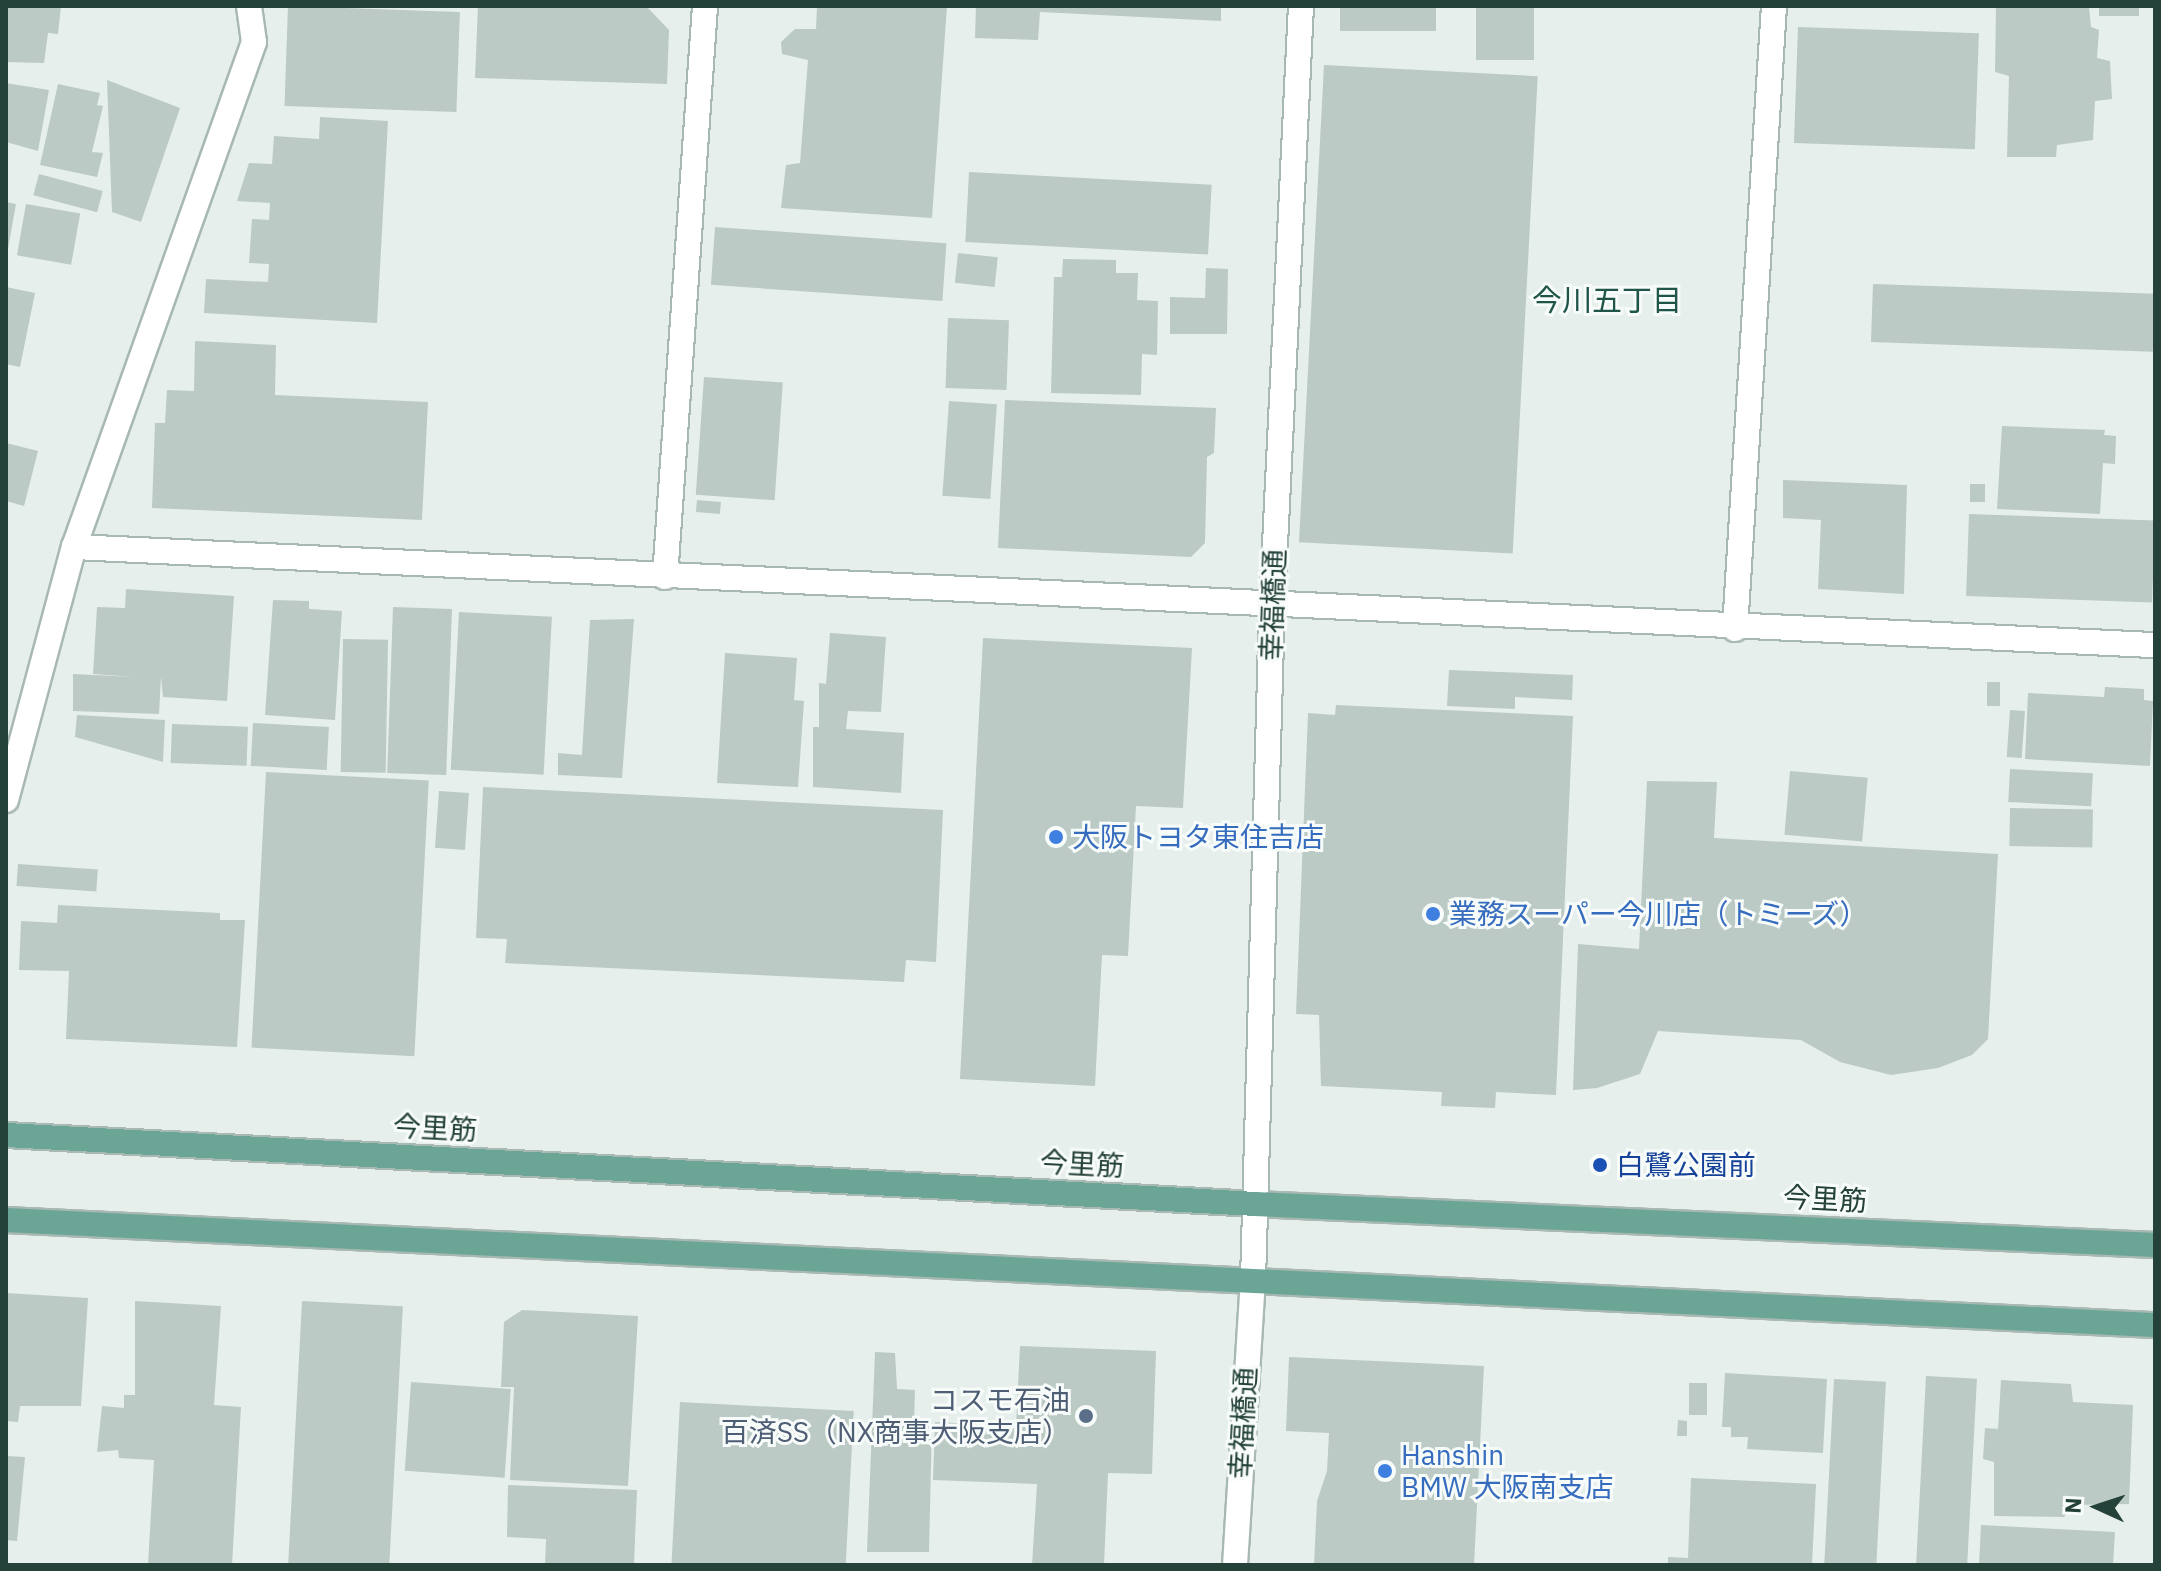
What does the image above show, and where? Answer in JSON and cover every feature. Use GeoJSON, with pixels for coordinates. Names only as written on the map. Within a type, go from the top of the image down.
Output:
{"type":"FeatureCollection","features":[{"type":"Feature","properties":{"kind":"main road","name":"今里筋"},"geometry":{"type":"LineString","coordinates":[[6,1135],[1255,1204],[2155,1245]]}},
{"type":"Feature","properties":{"kind":"main road"},"geometry":{"type":"LineString","coordinates":[[6,1220],[2155,1325]]}},
{"type":"Feature","properties":{"kind":"street"},"geometry":{"type":"LineString","coordinates":[[6,800],[74,547],[254,42],[249,6]]}},
{"type":"Feature","properties":{"kind":"street"},"geometry":{"type":"LineString","coordinates":[[665,577],[705,6]]}},
{"type":"Feature","properties":{"kind":"street","name":"幸福橋通"},"geometry":{"type":"LineString","coordinates":[[1235,1565],[1253,1281],[1272,607],[1301,6]]}},
{"type":"Feature","properties":{"kind":"street"},"geometry":{"type":"LineString","coordinates":[[1735,629],[1774,6]]}},
{"type":"Feature","properties":{"kind":"street"},"geometry":{"type":"LineString","coordinates":[[74,547],[1735,629],[2155,645]]}},
{"type":"Feature","properties":{"kind":"building"},"geometry":{"type":"Polygon","coordinates":[[[6,6],[61,6],[58,34],[48,33],[44,63],[6,62],[6,6]]]}},
{"type":"Feature","properties":{"kind":"building"},"geometry":{"type":"Polygon","coordinates":[[[288,6],[460,12],[456,112],[285,106],[288,6]]]}},
{"type":"Feature","properties":{"kind":"building"},"geometry":{"type":"Polygon","coordinates":[[[478,6],[648,8],[669,30],[667,84],[475,78],[478,6]]]}},
{"type":"Feature","properties":{"kind":"building"},"geometry":{"type":"Polygon","coordinates":[[[817,6],[947,6],[932,218],[781,208],[786,165],[800,163],[808,60],[782,54],[781,42],[795,29],[816,29],[817,6]]]}},
{"type":"Feature","properties":{"kind":"building"},"geometry":{"type":"Polygon","coordinates":[[[976,6],[1221,6],[1221,21],[1040,12],[1038,40],[975,38],[976,6]]]}},
{"type":"Feature","properties":{"kind":"building"},"geometry":{"type":"Polygon","coordinates":[[[1340,6],[1436,6],[1436,31],[1340,31],[1340,6]]]}},
{"type":"Feature","properties":{"kind":"building"},"geometry":{"type":"Polygon","coordinates":[[[1476,6],[1534,6],[1534,60],[1476,60],[1476,6]]]}},
{"type":"Feature","properties":{"kind":"building"},"geometry":{"type":"Polygon","coordinates":[[[1996,6],[2089,7],[2091,27],[2099,30],[2097,58],[2110,61],[2112,99],[2095,101],[2093,140],[2057,145],[2056,157],[2007,157],[2009,76],[1995,72],[1996,6]]]}},
{"type":"Feature","properties":{"kind":"building"},"geometry":{"type":"Polygon","coordinates":[[[2099,6],[2139,6],[2139,16],[2099,16],[2099,6]]]}},
{"type":"Feature","properties":{"kind":"building"},"geometry":{"type":"Polygon","coordinates":[[[1798,27],[1979,33],[1975,149],[1794,143],[1798,27]]]}},
{"type":"Feature","properties":{"kind":"building"},"geometry":{"type":"Polygon","coordinates":[[[1324,65],[1538,76],[1513,554],[1299,542],[1324,65]]]}},
{"type":"Feature","properties":{"kind":"building"},"geometry":{"type":"Polygon","coordinates":[[[107,80],[180,108],[141,222],[112,212],[107,80]]]}},
{"type":"Feature","properties":{"kind":"building"},"geometry":{"type":"Polygon","coordinates":[[[6,83],[49,90],[38,151],[6,142],[6,83]]]}},
{"type":"Feature","properties":{"kind":"building"},"geometry":{"type":"Polygon","coordinates":[[[58,84],[100,93],[97,105],[103,106],[92,152],[103,153],[97,177],[40,165],[58,84]]]}},
{"type":"Feature","properties":{"kind":"building"},"geometry":{"type":"Polygon","coordinates":[[[320,117],[388,121],[377,323],[204,313],[206,279],[268,282],[269,264],[249,263],[252,219],[269,220],[270,203],[237,201],[249,163],[272,164],[274,136],[319,139],[320,117]]]}},
{"type":"Feature","properties":{"kind":"building"},"geometry":{"type":"Polygon","coordinates":[[[969,172],[1212,185],[1208,255],[965,242],[969,172]]]}},
{"type":"Feature","properties":{"kind":"building"},"geometry":{"type":"Polygon","coordinates":[[[39,174],[103,191],[97,212],[33,195],[39,174]]]}},
{"type":"Feature","properties":{"kind":"building"},"geometry":{"type":"Polygon","coordinates":[[[6,202],[16,204],[8,249],[6,248],[6,202]]]}},
{"type":"Feature","properties":{"kind":"building"},"geometry":{"type":"Polygon","coordinates":[[[26,204],[80,214],[71,265],[17,255],[26,204]]]}},
{"type":"Feature","properties":{"kind":"building"},"geometry":{"type":"Polygon","coordinates":[[[715,227],[946,243],[942,301],[711,285],[715,227]]]}},
{"type":"Feature","properties":{"kind":"building"},"geometry":{"type":"Polygon","coordinates":[[[958,253],[998,257],[995,287],[955,283],[958,253]]]}},
{"type":"Feature","properties":{"kind":"building"},"geometry":{"type":"Polygon","coordinates":[[[1063,259],[1116,260],[1116,273],[1138,273],[1137,300],[1158,301],[1157,355],[1142,354],[1141,395],[1051,393],[1054,277],[1062,277],[1063,259]]]}},
{"type":"Feature","properties":{"kind":"building"},"geometry":{"type":"Polygon","coordinates":[[[1206,268],[1228,269],[1227,334],[1170,334],[1170,297],[1205,298],[1206,268]]]}},
{"type":"Feature","properties":{"kind":"building"},"geometry":{"type":"Polygon","coordinates":[[[1873,284],[2155,294],[2153,352],[1871,342],[1873,284]]]}},
{"type":"Feature","properties":{"kind":"building"},"geometry":{"type":"Polygon","coordinates":[[[6,287],[35,293],[20,367],[6,364],[6,287]]]}},
{"type":"Feature","properties":{"kind":"building"},"geometry":{"type":"Polygon","coordinates":[[[948,318],[1009,320],[1007,390],[946,388],[948,318]]]}},
{"type":"Feature","properties":{"kind":"building"},"geometry":{"type":"Polygon","coordinates":[[[195,341],[276,345],[275,395],[428,402],[422,520],[152,508],[155,423],[165,423],[167,390],[194,391],[195,341]]]}},
{"type":"Feature","properties":{"kind":"building"},"geometry":{"type":"Polygon","coordinates":[[[704,377],[783,383],[775,500],[696,495],[704,377]]]}},
{"type":"Feature","properties":{"kind":"building"},"geometry":{"type":"Polygon","coordinates":[[[1005,400],[1216,408],[1214,453],[1207,457],[1205,543],[1191,557],[998,548],[1005,400]]]}},
{"type":"Feature","properties":{"kind":"building"},"geometry":{"type":"Polygon","coordinates":[[[949,401],[997,404],[990,499],[942,496],[949,401]]]}},
{"type":"Feature","properties":{"kind":"building"},"geometry":{"type":"Polygon","coordinates":[[[2002,426],[2105,430],[2104,435],[2116,436],[2115,464],[2103,463],[2100,514],[1997,509],[2002,426]]]}},
{"type":"Feature","properties":{"kind":"building"},"geometry":{"type":"Polygon","coordinates":[[[6,443],[38,451],[24,506],[6,501],[6,443]]]}},
{"type":"Feature","properties":{"kind":"building"},"geometry":{"type":"Polygon","coordinates":[[[1783,480],[1907,485],[1904,594],[1818,589],[1821,520],[1783,518],[1783,480]]]}},
{"type":"Feature","properties":{"kind":"building"},"geometry":{"type":"Polygon","coordinates":[[[1970,484],[1985,484],[1985,502],[1970,502],[1970,484]]]}},
{"type":"Feature","properties":{"kind":"building"},"geometry":{"type":"Polygon","coordinates":[[[697,500],[721,502],[720,514],[696,512],[697,500]]]}},
{"type":"Feature","properties":{"kind":"building"},"geometry":{"type":"Polygon","coordinates":[[[1969,514],[2155,520],[2152,602],[1966,596],[1969,514]]]}},
{"type":"Feature","properties":{"kind":"building"},"geometry":{"type":"Polygon","coordinates":[[[126,589],[234,596],[227,701],[163,697],[161,677],[159,714],[73,711],[73,674],[135,677],[93,674],[97,607],[125,608],[126,589]]]}},
{"type":"Feature","properties":{"kind":"building"},"geometry":{"type":"Polygon","coordinates":[[[273,600],[309,601],[309,609],[342,611],[335,720],[265,715],[273,600]]]}},
{"type":"Feature","properties":{"kind":"building"},"geometry":{"type":"Polygon","coordinates":[[[393,607],[452,609],[446,775],[387,773],[393,607]]]}},
{"type":"Feature","properties":{"kind":"building"},"geometry":{"type":"Polygon","coordinates":[[[459,612],[552,617],[544,775],[451,770],[459,612]]]}},
{"type":"Feature","properties":{"kind":"building"},"geometry":{"type":"Polygon","coordinates":[[[634,619],[622,778],[558,775],[558,753],[582,755],[590,620],[634,619]]]}},
{"type":"Feature","properties":{"kind":"building"},"geometry":{"type":"Polygon","coordinates":[[[830,633],[886,637],[881,712],[848,711],[846,729],[904,733],[901,793],[813,787],[813,727],[819,727],[819,683],[826,684],[830,633]]]}},
{"type":"Feature","properties":{"kind":"building"},"geometry":{"type":"Polygon","coordinates":[[[983,638],[1192,648],[1183,808],[1136,806],[1128,956],[1102,955],[1095,1086],[960,1079],[983,638]]]}},
{"type":"Feature","properties":{"kind":"building"},"geometry":{"type":"Polygon","coordinates":[[[343,639],[388,640],[386,773],[341,772],[343,639]]]}},
{"type":"Feature","properties":{"kind":"building"},"geometry":{"type":"Polygon","coordinates":[[[725,653],[797,658],[794,700],[804,701],[798,787],[717,783],[725,653]]]}},
{"type":"Feature","properties":{"kind":"building"},"geometry":{"type":"Polygon","coordinates":[[[1449,670],[1573,675],[1572,700],[1515,697],[1515,709],[1447,706],[1449,670]]]}},
{"type":"Feature","properties":{"kind":"building"},"geometry":{"type":"Polygon","coordinates":[[[1987,682],[2000,682],[2000,706],[1987,706],[1987,682]]]}},
{"type":"Feature","properties":{"kind":"building"},"geometry":{"type":"Polygon","coordinates":[[[2105,687],[2144,689],[2144,700],[2153,701],[2150,766],[2025,759],[2028,693],[2104,697],[2105,687]]]}},
{"type":"Feature","properties":{"kind":"building"},"geometry":{"type":"Polygon","coordinates":[[[1336,705],[1573,716],[1556,1095],[1496,1092],[1495,1108],[1441,1106],[1442,1092],[1321,1086],[1319,1015],[1296,1014],[1308,713],[1335,715],[1336,705]]]}},
{"type":"Feature","properties":{"kind":"building"},"geometry":{"type":"Polygon","coordinates":[[[2010,710],[2025,711],[2022,758],[2007,757],[2010,710]]]}},
{"type":"Feature","properties":{"kind":"building"},"geometry":{"type":"Polygon","coordinates":[[[77,715],[165,720],[163,762],[75,737],[77,715]]]}},
{"type":"Feature","properties":{"kind":"building"},"geometry":{"type":"Polygon","coordinates":[[[253,723],[329,727],[327,770],[251,766],[253,723]]]}},
{"type":"Feature","properties":{"kind":"building"},"geometry":{"type":"Polygon","coordinates":[[[172,724],[248,727],[247,766],[171,763],[172,724]]]}},
{"type":"Feature","properties":{"kind":"building"},"geometry":{"type":"Polygon","coordinates":[[[2010,769],[2093,773],[2091,806],[2008,802],[2010,769]]]}},
{"type":"Feature","properties":{"kind":"building"},"geometry":{"type":"Polygon","coordinates":[[[1790,771],[1868,778],[1862,842],[1784,835],[1790,771]]]}},
{"type":"Feature","properties":{"kind":"building"},"geometry":{"type":"Polygon","coordinates":[[[266,772],[429,781],[414,1056],[252,1048],[266,772]]]}},
{"type":"Feature","properties":{"kind":"building"},"geometry":{"type":"Polygon","coordinates":[[[1647,781],[1717,782],[1714,838],[1998,854],[1988,1039],[1972,1055],[1938,1068],[1891,1075],[1840,1062],[1801,1040],[1658,1031],[1640,1074],[1597,1088],[1573,1090],[1578,944],[1639,949],[1647,781]]]}},
{"type":"Feature","properties":{"kind":"building"},"geometry":{"type":"Polygon","coordinates":[[[483,787],[943,810],[936,962],[906,960],[904,982],[505,963],[507,939],[476,938],[483,787]]]}},
{"type":"Feature","properties":{"kind":"building"},"geometry":{"type":"Polygon","coordinates":[[[439,791],[469,793],[465,850],[435,848],[439,791]]]}},
{"type":"Feature","properties":{"kind":"building"},"geometry":{"type":"Polygon","coordinates":[[[2010,808],[2093,809],[2092,847],[2009,846],[2010,808]]]}},
{"type":"Feature","properties":{"kind":"building"},"geometry":{"type":"Polygon","coordinates":[[[18,864],[98,870],[96,892],[16,886],[18,864]]]}},
{"type":"Feature","properties":{"kind":"building"},"geometry":{"type":"Polygon","coordinates":[[[58,905],[220,913],[220,920],[245,920],[237,1047],[66,1039],[69,971],[19,970],[21,921],[57,923],[58,905]]]}},
{"type":"Feature","properties":{"kind":"building"},"geometry":{"type":"Polygon","coordinates":[[[6,1293],[88,1298],[81,1406],[20,1406],[18,1422],[6,1421],[6,1293]]]}},
{"type":"Feature","properties":{"kind":"building"},"geometry":{"type":"Polygon","coordinates":[[[135,1301],[221,1306],[214,1405],[241,1407],[232,1565],[148,1565],[154,1460],[119,1458],[118,1450],[97,1452],[102,1406],[124,1408],[124,1395],[135,1395],[135,1301]]]}},
{"type":"Feature","properties":{"kind":"building"},"geometry":{"type":"Polygon","coordinates":[[[302,1301],[403,1306],[389,1565],[288,1565],[302,1301]]]}},
{"type":"Feature","properties":{"kind":"building"},"geometry":{"type":"Polygon","coordinates":[[[522,1310],[638,1316],[628,1486],[510,1480],[514,1387],[501,1387],[504,1322],[522,1310]]]}},
{"type":"Feature","properties":{"kind":"building"},"geometry":{"type":"Polygon","coordinates":[[[1020,1346],[1156,1351],[1152,1474],[1108,1473],[1104,1565],[1032,1565],[1037,1484],[933,1480],[935,1422],[1016,1426],[1020,1346]]]}},
{"type":"Feature","properties":{"kind":"building"},"geometry":{"type":"Polygon","coordinates":[[[875,1352],[895,1353],[897,1389],[915,1390],[914,1422],[932,1423],[929,1552],[867,1552],[875,1352]]]}},
{"type":"Feature","properties":{"kind":"building"},"geometry":{"type":"Polygon","coordinates":[[[1289,1357],[1484,1366],[1474,1565],[1314,1565],[1317,1501],[1327,1471],[1329,1433],[1286,1431],[1289,1357]]]}},
{"type":"Feature","properties":{"kind":"building"},"geometry":{"type":"Polygon","coordinates":[[[1725,1373],[1827,1379],[1823,1453],[1747,1449],[1748,1437],[1731,1437],[1731,1427],[1722,1427],[1725,1373]]]}},
{"type":"Feature","properties":{"kind":"building"},"geometry":{"type":"Polygon","coordinates":[[[1926,1376],[1977,1379],[1967,1565],[1916,1565],[1926,1376]]]}},
{"type":"Feature","properties":{"kind":"building"},"geometry":{"type":"Polygon","coordinates":[[[1834,1379],[1886,1382],[1876,1565],[1824,1565],[1834,1379]]]}},
{"type":"Feature","properties":{"kind":"building"},"geometry":{"type":"Polygon","coordinates":[[[2001,1380],[2071,1384],[2073,1402],[2133,1405],[2129,1504],[2072,1505],[2064,1517],[1994,1516],[1994,1462],[1983,1459],[1985,1428],[1998,1429],[2001,1380]]]}},
{"type":"Feature","properties":{"kind":"building"},"geometry":{"type":"Polygon","coordinates":[[[411,1382],[511,1389],[505,1478],[405,1471],[411,1382]]]}},
{"type":"Feature","properties":{"kind":"building"},"geometry":{"type":"Polygon","coordinates":[[[1689,1383],[1707,1383],[1707,1415],[1689,1415],[1689,1383]]]}},
{"type":"Feature","properties":{"kind":"building"},"geometry":{"type":"Polygon","coordinates":[[[680,1402],[854,1411],[846,1565],[671,1565],[680,1402]]]}},
{"type":"Feature","properties":{"kind":"building"},"geometry":{"type":"Polygon","coordinates":[[[1678,1420],[1687,1421],[1687,1436],[1677,1436],[1678,1420]]]}},
{"type":"Feature","properties":{"kind":"building"},"geometry":{"type":"Polygon","coordinates":[[[6,1456],[25,1457],[17,1541],[6,1540],[6,1456]]]}},
{"type":"Feature","properties":{"kind":"building"},"geometry":{"type":"Polygon","coordinates":[[[1691,1478],[1816,1484],[1812,1565],[1668,1565],[1668,1557],[1688,1558],[1691,1478]]]}},
{"type":"Feature","properties":{"kind":"building"},"geometry":{"type":"Polygon","coordinates":[[[508,1485],[637,1490],[634,1565],[545,1565],[546,1539],[507,1537],[508,1485]]]}},
{"type":"Feature","properties":{"kind":"building"},"geometry":{"type":"Polygon","coordinates":[[[1981,1525],[2115,1532],[2113,1565],[1979,1565],[1981,1525]]]}},
{"type":"Feature","properties":{"kind":"place","name":"大阪トヨタ東住吉店"},"geometry":{"type":"Point","coordinates":[1056,837]}},
{"type":"Feature","properties":{"kind":"place","name":"業務スーパー今川店（トミーズ）"},"geometry":{"type":"Point","coordinates":[1433,914]}},
{"type":"Feature","properties":{"kind":"place","name":"白鷺公園前"},"geometry":{"type":"Point","coordinates":[1600,1165]}},
{"type":"Feature","properties":{"kind":"place","name":"コスモ石油 百済SS（NX商事大阪支店）"},"geometry":{"type":"Point","coordinates":[1086,1416]}},
{"type":"Feature","properties":{"kind":"place","name":"Hanshin BMW 大阪南支店"},"geometry":{"type":"Point","coordinates":[1385,1471]}},
{"type":"Feature","properties":{"kind":"district","name":"今川五丁目"},"geometry":{"type":"Point","coordinates":[1607,300]}}]}
